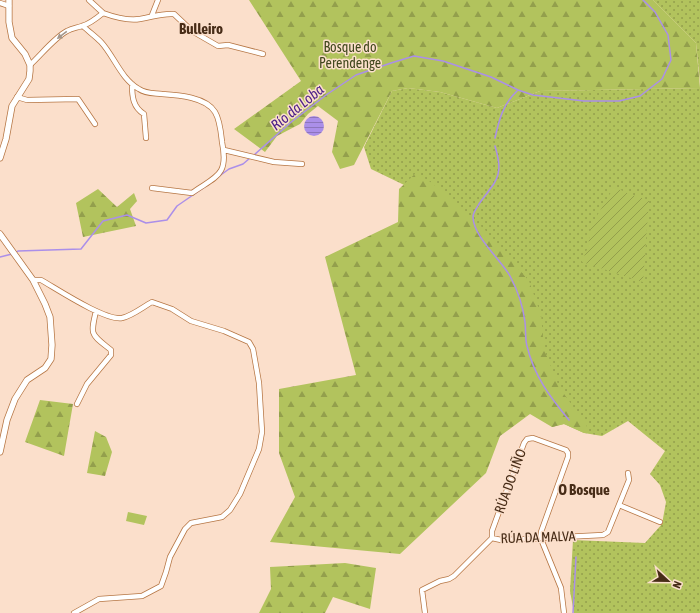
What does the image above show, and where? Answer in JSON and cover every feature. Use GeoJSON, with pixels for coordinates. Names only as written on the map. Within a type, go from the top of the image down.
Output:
{"type":"FeatureCollection","features":[{"type":"Feature","properties":{"kind":"street"},"geometry":{"type":"LineString","coordinates":[[89,0],[103,13],[116,18],[140,19],[166,13],[174,14],[192,31],[218,46],[228,45],[263,54]]}},
{"type":"Feature","properties":{"kind":"street"},"geometry":{"type":"LineString","coordinates":[[152,16],[158,0]]}},
{"type":"Feature","properties":{"kind":"street"},"geometry":{"type":"LineString","coordinates":[[0,3],[9,3],[9,22],[12,38],[25,54],[30,65],[29,79],[12,106],[6,139],[0,158]]}},
{"type":"Feature","properties":{"kind":"street"},"geometry":{"type":"LineString","coordinates":[[30,65],[57,38],[74,28],[83,26],[103,13]]}},
{"type":"Feature","properties":{"kind":"street"},"geometry":{"type":"LineString","coordinates":[[83,26],[101,42],[132,84],[140,90],[147,93],[183,95],[197,99],[215,111],[224,150],[222,169],[217,177],[192,193],[152,188]]}},
{"type":"Feature","properties":{"kind":"street"},"geometry":{"type":"LineString","coordinates":[[132,84],[134,104],[137,110],[144,114],[146,138]]}},
{"type":"Feature","properties":{"kind":"street"},"geometry":{"type":"LineString","coordinates":[[17,98],[27,100],[78,99],[95,124]]}},
{"type":"Feature","properties":{"kind":"street"},"geometry":{"type":"LineString","coordinates":[[224,150],[274,162],[302,164]]}},
{"type":"Feature","properties":{"kind":"street"},"geometry":{"type":"LineString","coordinates":[[0,234],[32,280],[50,317],[52,345],[50,359],[45,368],[27,380],[15,399],[7,420],[0,452]]}},
{"type":"Feature","properties":{"kind":"street"},"geometry":{"type":"LineString","coordinates":[[32,280],[41,280],[96,311],[114,318],[120,319],[125,317],[152,302],[172,309],[191,321],[224,331],[249,342],[253,349],[259,383],[262,432],[259,450],[240,494],[230,510],[222,517],[191,523],[185,529],[170,556],[161,586],[142,596],[99,599],[74,613]]}},
{"type":"Feature","properties":{"kind":"street"},"geometry":{"type":"LineString","coordinates":[[77,404],[88,384],[111,355],[111,350],[96,338],[93,333],[92,328],[96,311]]}},
{"type":"Feature","properties":{"kind":"street","name":"RÚA DO LIÑO"},"geometry":{"type":"LineString","coordinates":[[492,538],[492,531],[524,443],[526,439],[533,438],[566,450],[568,453],[541,539]]}},
{"type":"Feature","properties":{"kind":"street","name":"RÚA DA MALVA"},"geometry":{"type":"LineString","coordinates":[[425,613],[422,590],[454,576],[492,538],[500,540],[541,539],[603,535],[608,532],[628,480],[628,473]]}},
{"type":"Feature","properties":{"kind":"street"},"geometry":{"type":"LineString","coordinates":[[619,506],[660,522]]}},
{"type":"Feature","properties":{"kind":"street"},"geometry":{"type":"LineString","coordinates":[[541,539],[561,588],[564,613]]}},
{"type":"Feature","properties":{"kind":"green space","name":"Bosque do Perendenge"},"geometry":{"type":"Polygon","coordinates":[[[249,0],[653,0],[696,43],[700,88],[540,91],[497,108],[440,92],[408,88],[392,91],[354,165],[340,169],[332,152],[338,121],[318,106],[308,114],[300,124],[277,136],[265,152],[234,129],[301,81],[249,0]]]}},
{"type":"Feature","properties":{"kind":"green space"},"geometry":{"type":"Polygon","coordinates":[[[653,0],[700,0],[700,82],[696,43],[653,0]]]}},
{"type":"Feature","properties":{"kind":"green space"},"geometry":{"type":"Polygon","coordinates":[[[408,88],[440,92],[497,108],[540,91],[700,88],[700,613],[574,613],[570,591],[573,540],[645,543],[662,524],[666,502],[660,485],[650,474],[665,451],[628,421],[602,436],[584,433],[564,424],[552,427],[427,196],[371,169],[364,147],[392,91],[408,88]]]}},
{"type":"Feature","properties":{"kind":"green space"},"geometry":{"type":"Polygon","coordinates":[[[416,173],[432,183],[485,230],[529,281],[541,315],[544,349],[559,387],[587,426],[584,433],[564,424],[552,427],[530,414],[500,436],[486,473],[400,554],[270,542],[295,497],[279,453],[279,389],[356,375],[325,257],[398,222],[399,189],[416,173]]]}},
{"type":"Feature","properties":{"kind":"green space"},"geometry":{"type":"Polygon","coordinates":[[[614,187],[632,195],[649,200],[643,282],[582,262],[588,247],[591,226],[614,187]]]}},
{"type":"Feature","properties":{"kind":"green space"},"geometry":{"type":"Polygon","coordinates":[[[98,189],[117,207],[134,193],[137,201],[130,209],[136,226],[83,237],[76,203],[98,189]]]}},
{"type":"Feature","properties":{"kind":"green space"},"geometry":{"type":"Polygon","coordinates":[[[40,400],[73,404],[64,456],[25,442],[40,400]]]}},
{"type":"Feature","properties":{"kind":"green space"},"geometry":{"type":"Polygon","coordinates":[[[95,431],[106,437],[112,452],[105,476],[87,473],[95,431]]]}},
{"type":"Feature","properties":{"kind":"green space"},"geometry":{"type":"Polygon","coordinates":[[[128,512],[147,516],[144,525],[126,521],[128,512]]]}},
{"type":"Feature","properties":{"kind":"green space"},"geometry":{"type":"Polygon","coordinates":[[[345,563],[376,568],[370,609],[333,597],[325,613],[259,613],[271,589],[270,567],[345,563]]]}},
{"type":"Feature","properties":{"kind":"shaded area"},"geometry":{"type":"Polygon","coordinates":[[[314,116],[321,119],[324,126],[321,133],[314,136],[307,133],[304,126],[307,119],[314,116]]]}},
{"type":"Feature","properties":{"kind":"waterway","name":"Río da Loba"},"geometry":{"type":"LineString","coordinates":[[253,156],[290,123],[326,95],[356,75],[414,56],[443,61],[491,77],[518,90],[533,95],[584,101],[619,101],[640,96],[662,79],[671,60],[668,35],[655,12],[643,0]]}},
{"type":"Feature","properties":{"kind":"waterway"},"geometry":{"type":"LineString","coordinates":[[495,138],[505,107],[517,91]]}},
{"type":"Feature","properties":{"kind":"waterway"},"geometry":{"type":"LineString","coordinates":[[495,146],[499,163],[497,179],[474,212],[474,224],[482,240],[506,270],[513,282],[523,310],[526,343],[538,377],[555,403],[569,420]]}},
{"type":"Feature","properties":{"kind":"waterway","name":"Río da Loba"},"geometry":{"type":"LineString","coordinates":[[218,177],[229,169],[243,164],[250,158]]}},
{"type":"Feature","properties":{"kind":"waterway","name":"Río da Loba"},"geometry":{"type":"LineString","coordinates":[[15,253],[18,251],[81,249],[103,221],[127,215],[146,223],[167,220],[177,206],[209,184]]}},
{"type":"Feature","properties":{"kind":"waterway","name":"Río da Loba"},"geometry":{"type":"LineString","coordinates":[[0,257],[12,254]]}},
{"type":"Feature","properties":{"kind":"waterway"},"geometry":{"type":"LineString","coordinates":[[573,613],[576,557]]}},
{"type":"Feature","properties":{"kind":"district","name":"Bulleiro"},"geometry":{"type":"Point","coordinates":[201,28]}},
{"type":"Feature","properties":{"kind":"district","name":"O Bosque"},"geometry":{"type":"Point","coordinates":[584,489]}}]}
